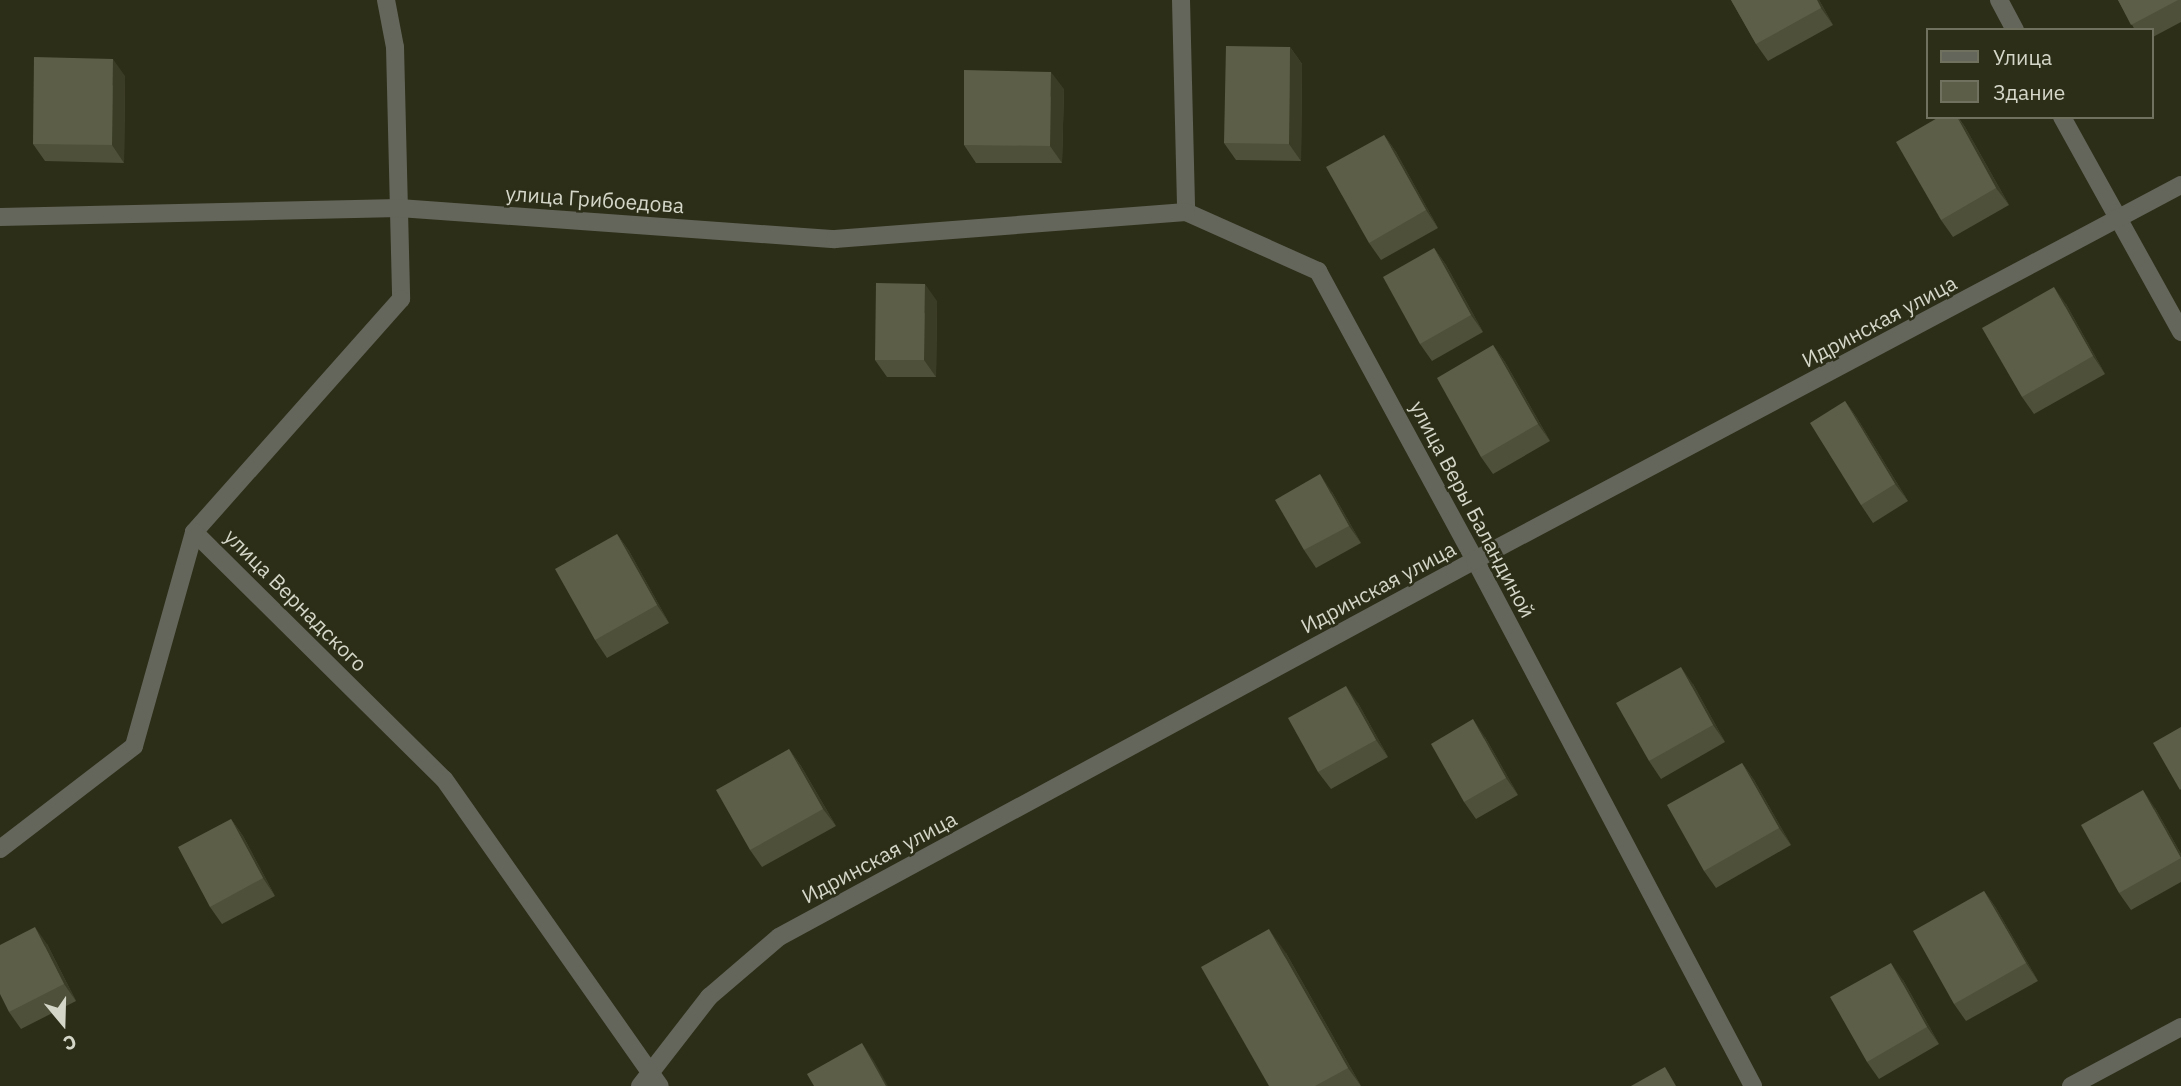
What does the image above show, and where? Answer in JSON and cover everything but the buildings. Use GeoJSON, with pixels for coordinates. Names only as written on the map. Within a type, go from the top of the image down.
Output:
{"type":"FeatureCollection","features":[{"type":"Feature","properties":{"kind":"street","name":"улица Вернадского"},"geometry":{"type":"LineString","coordinates":[[386,0],[395,47],[401,299],[194,532],[444,779],[650,1082]]}},
{"type":"Feature","properties":{"kind":"street"},"geometry":{"type":"LineString","coordinates":[[1181,0],[1186,212]]}},
{"type":"Feature","properties":{"kind":"street"},"geometry":{"type":"LineString","coordinates":[[1999,0],[2014,28]]}},
{"type":"Feature","properties":{"kind":"street"},"geometry":{"type":"LineString","coordinates":[[2063,119],[2181,332]]}},
{"type":"Feature","properties":{"kind":"street","name":"Идринская улица"},"geometry":{"type":"LineString","coordinates":[[650,1082],[709,997],[779,937],[1475,560],[2118,221],[2181,185]]}},
{"type":"Feature","properties":{"kind":"street","name":"улица Грибоедова"},"geometry":{"type":"LineString","coordinates":[[0,217],[399,208],[835,239],[1186,212]]}},
{"type":"Feature","properties":{"kind":"street","name":"улица Веры Баландиной"},"geometry":{"type":"LineString","coordinates":[[1186,212],[1318,271],[1475,560],[1753,1086]]}},
{"type":"Feature","properties":{"kind":"street"},"geometry":{"type":"LineString","coordinates":[[0,849],[134,746],[194,532]]}},
{"type":"Feature","properties":{"kind":"street"},"geometry":{"type":"LineString","coordinates":[[2071,1086],[2181,1027]]}}]}
